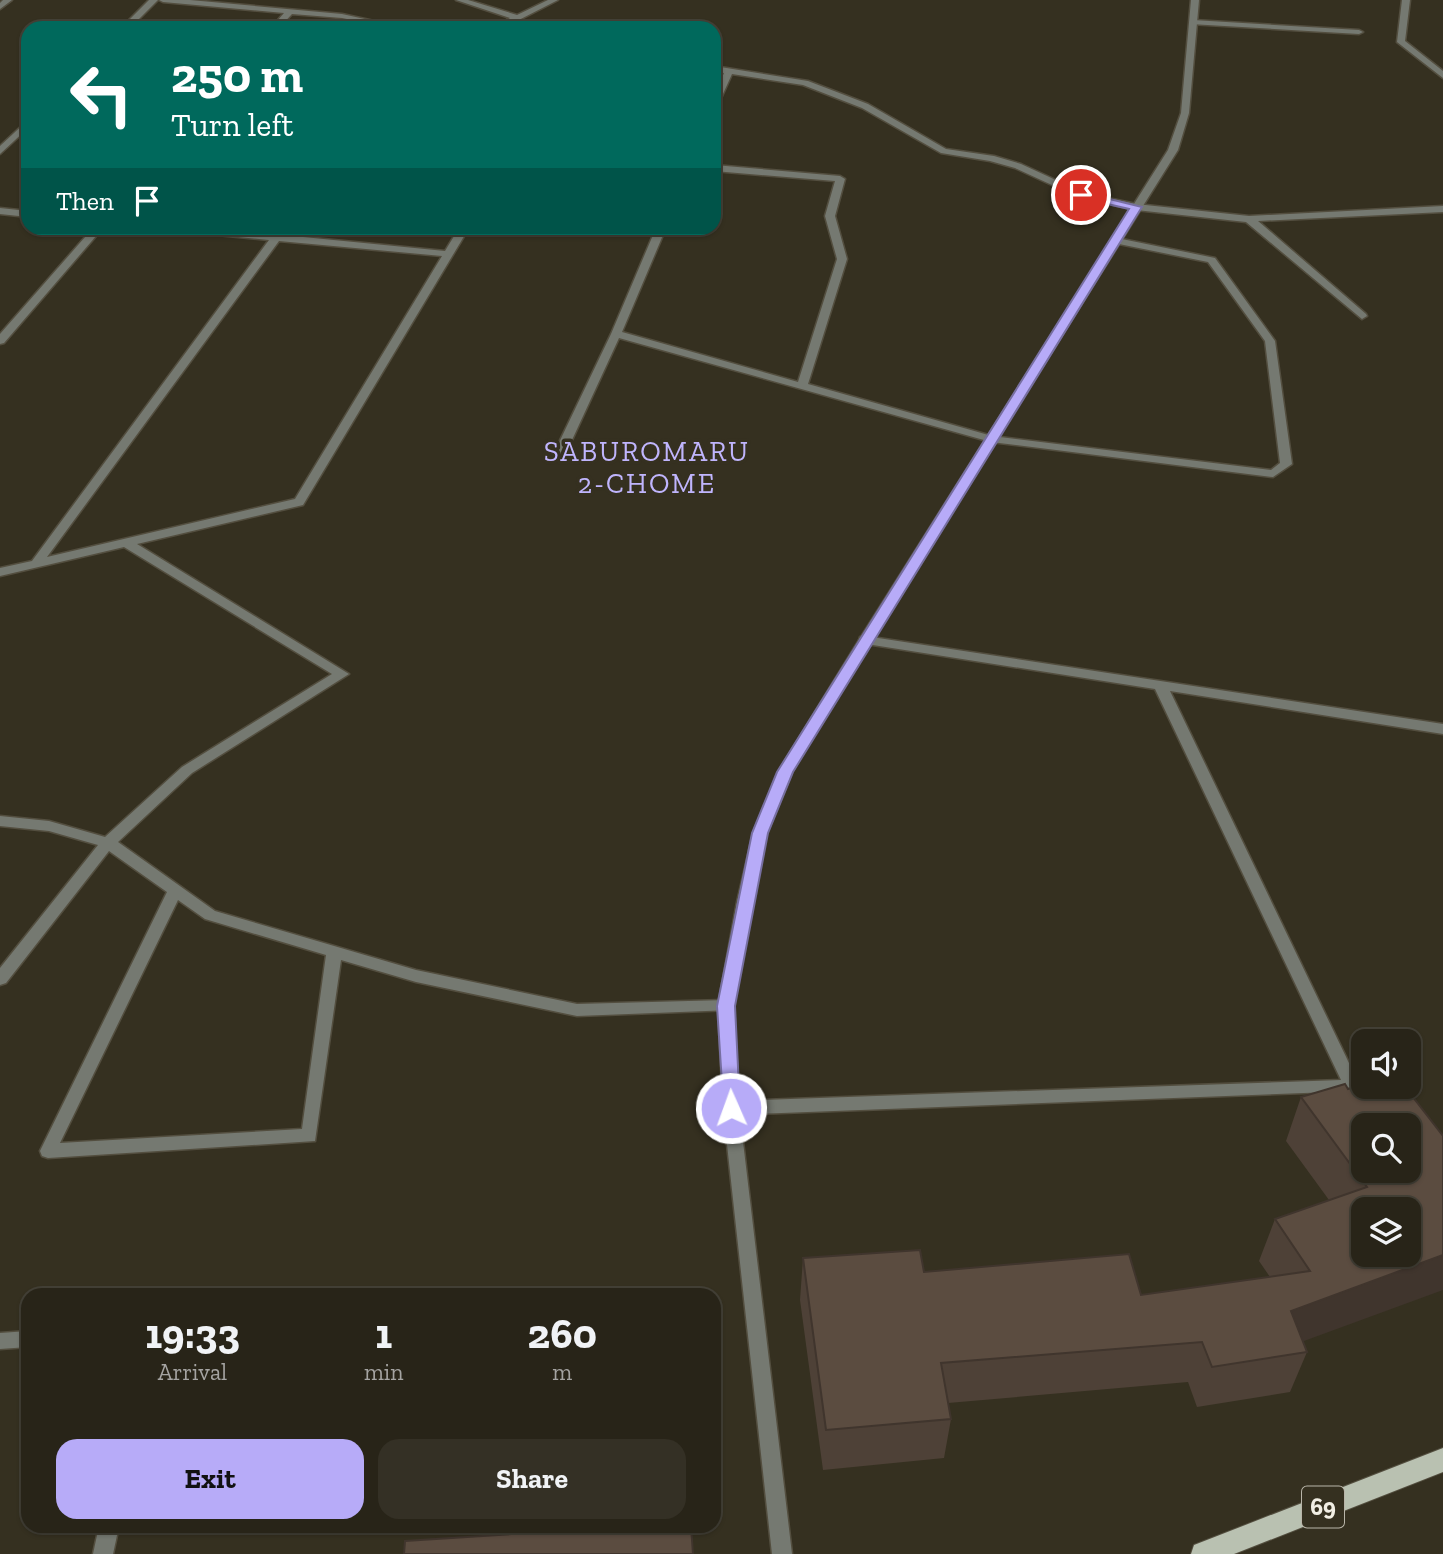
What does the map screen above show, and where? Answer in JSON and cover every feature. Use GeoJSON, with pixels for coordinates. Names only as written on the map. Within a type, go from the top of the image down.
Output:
{"type":"FeatureCollection","features":[{"type":"Feature","properties":{"kind":"main road","name":"69"},"geometry":{"type":"LineString","coordinates":[[1203,1554],[1443,1460]]}},
{"type":"Feature","properties":{"kind":"street"},"geometry":{"type":"LineString","coordinates":[[0,7],[8,0]]}},
{"type":"Feature","properties":{"kind":"street"},"geometry":{"type":"LineString","coordinates":[[132,21],[153,0]]}},
{"type":"Feature","properties":{"kind":"street"},"geometry":{"type":"LineString","coordinates":[[163,0],[342,16],[367,21]]}},
{"type":"Feature","properties":{"kind":"street"},"geometry":{"type":"LineString","coordinates":[[460,0],[517,18]]}},
{"type":"Feature","properties":{"kind":"street"},"geometry":{"type":"LineString","coordinates":[[511,21],[554,0]]}},
{"type":"Feature","properties":{"kind":"street"},"geometry":{"type":"LineString","coordinates":[[782,1554],[731,1108],[726,1006],[760,833],[785,772],[865,639],[1173,150],[1181,125],[1195,0]]}},
{"type":"Feature","properties":{"kind":"street"},"geometry":{"type":"LineString","coordinates":[[1406,0],[1401,42],[1443,75]]}},
{"type":"Feature","properties":{"kind":"street"},"geometry":{"type":"LineString","coordinates":[[281,21],[290,11]]}},
{"type":"Feature","properties":{"kind":"street"},"geometry":{"type":"LineString","coordinates":[[1193,22],[1359,32]]}},
{"type":"Feature","properties":{"kind":"street"},"geometry":{"type":"LineString","coordinates":[[721,70],[805,83],[865,106],[944,151],[991,158],[1038,174],[1081,195],[1136,207],[1250,219],[1443,209]]}},
{"type":"Feature","properties":{"kind":"street"},"geometry":{"type":"LineString","coordinates":[[721,89],[729,71]]}},
{"type":"Feature","properties":{"kind":"street"},"geometry":{"type":"LineString","coordinates":[[0,151],[21,130]]}},
{"type":"Feature","properties":{"kind":"street"},"geometry":{"type":"LineString","coordinates":[[721,169],[840,178],[830,216],[842,260],[802,387]]}},
{"type":"Feature","properties":{"kind":"street"},"geometry":{"type":"LineString","coordinates":[[0,211],[21,213]]}},
{"type":"Feature","properties":{"kind":"street"},"geometry":{"type":"LineString","coordinates":[[1250,219],[1362,316]]}},
{"type":"Feature","properties":{"kind":"street"},"geometry":{"type":"LineString","coordinates":[[0,341],[92,235]]}},
{"type":"Feature","properties":{"kind":"street"},"geometry":{"type":"LineString","coordinates":[[36,564],[278,235]]}},
{"type":"Feature","properties":{"kind":"street"},"geometry":{"type":"LineString","coordinates":[[303,235],[448,254]]}},
{"type":"Feature","properties":{"kind":"street"},"geometry":{"type":"LineString","coordinates":[[0,572],[299,502],[460,235]]}},
{"type":"Feature","properties":{"kind":"street"},"geometry":{"type":"LineString","coordinates":[[560,453],[616,334],[658,235]]}},
{"type":"Feature","properties":{"kind":"street"},"geometry":{"type":"LineString","coordinates":[[616,334],[991,439],[1273,474],[1286,464],[1270,341],[1211,260],[1117,241]]}},
{"type":"Feature","properties":{"kind":"street"},"geometry":{"type":"LineString","coordinates":[[0,979],[108,844],[187,770],[342,674],[127,543]]}},
{"type":"Feature","properties":{"kind":"street"},"geometry":{"type":"LineString","coordinates":[[865,639],[1443,729]]}},
{"type":"Feature","properties":{"kind":"street"},"geometry":{"type":"LineString","coordinates":[[731,1108],[1352,1086],[1160,685]]}},
{"type":"Feature","properties":{"kind":"street"},"geometry":{"type":"LineString","coordinates":[[0,821],[49,826],[108,844],[210,915],[416,976],[577,1010],[726,1006]]}},
{"type":"Feature","properties":{"kind":"street"},"geometry":{"type":"LineString","coordinates":[[175,890],[48,1151],[309,1136],[334,953]]}},
{"type":"Feature","properties":{"kind":"street"},"geometry":{"type":"LineString","coordinates":[[0,1341],[21,1340]]}},
{"type":"Feature","properties":{"kind":"street"},"geometry":{"type":"LineString","coordinates":[[103,1554],[108,1533]]}},
{"type":"Feature","properties":{"kind":"building"},"geometry":{"type":"Polygon","coordinates":[[[1345,1084],[1348,1089],[1351,1088],[1351,1099],[1414,1099],[1443,1136],[1443,1255],[1421,1263],[1421,1197],[1351,1197],[1351,1267],[1410,1267],[1291,1311],[1307,1352],[1212,1367],[1202,1342],[941,1363],[951,1419],[826,1430],[803,1258],[920,1250],[924,1272],[1129,1254],[1141,1295],[1310,1271],[1275,1219],[1367,1187],[1364,1183],[1421,1183],[1421,1113],[1351,1113],[1351,1165],[1301,1097],[1345,1084]]]}},
{"type":"Feature","properties":{"kind":"building"},"geometry":{"type":"Polygon","coordinates":[[[528,1533],[692,1533],[693,1554],[404,1554],[405,1541],[528,1533]]]}},
{"type":"Feature","properties":{"kind":"district","name":"SABUROMARU 2-CHOME"},"geometry":{"type":"Point","coordinates":[647,467]}},
{"type":"Feature","properties":{"kind":"route"},"geometry":{"type":"LineString","coordinates":[[731,1108],[726,1006],[744,902],[760,833],[785,772],[865,639],[1136,207],[1081,195]]}}]}
